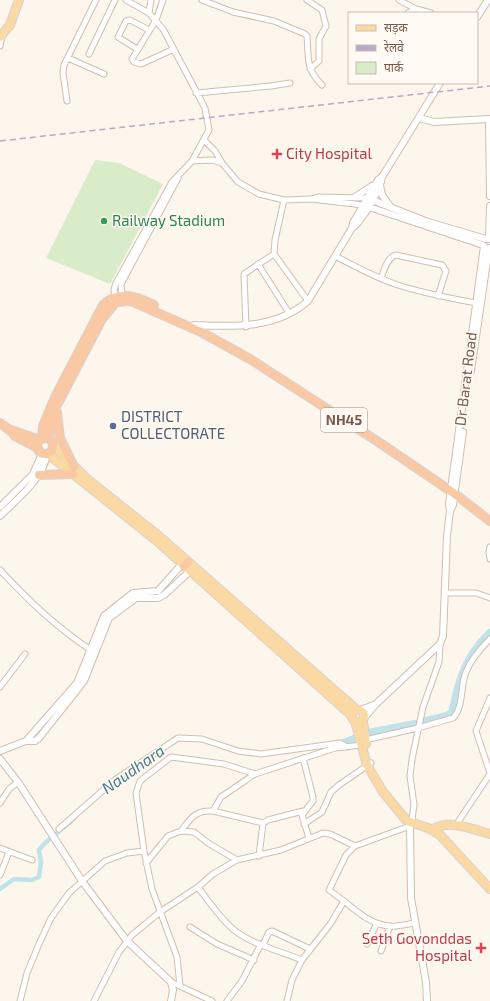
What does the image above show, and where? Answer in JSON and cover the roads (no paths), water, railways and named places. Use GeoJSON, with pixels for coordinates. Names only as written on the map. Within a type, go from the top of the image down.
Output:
{"type":"FeatureCollection","features":[{"type":"Feature","properties":{"kind":"highway","name":"NH45"},"geometry":{"type":"LineString","coordinates":[[119,299],[142,306],[192,326],[250,359],[453,493],[490,521]]}},
{"type":"Feature","properties":{"kind":"highway"},"geometry":{"type":"LineString","coordinates":[[43,453],[56,407],[102,319],[119,299]]}},
{"type":"Feature","properties":{"kind":"highway"},"geometry":{"type":"LineString","coordinates":[[0,423],[15,436],[43,453],[52,451],[46,441],[46,416],[103,305],[119,299]]}},
{"type":"Feature","properties":{"kind":"highway"},"geometry":{"type":"LineString","coordinates":[[39,475],[73,470],[57,428],[56,407]]}},
{"type":"Feature","properties":{"kind":"highway"},"geometry":{"type":"LineString","coordinates":[[8,429],[46,441]]}},
{"type":"Feature","properties":{"kind":"highway","name":"NH45"},"geometry":{"type":"LineString","coordinates":[[481,514],[490,517]]}},
{"type":"Feature","properties":{"kind":"main road"},"geometry":{"type":"LineString","coordinates":[[1,36],[10,25],[19,0]]}},
{"type":"Feature","properties":{"kind":"main road"},"geometry":{"type":"LineString","coordinates":[[46,441],[73,470],[359,716],[369,764],[411,823],[428,822],[490,889]]}},
{"type":"Feature","properties":{"kind":"main road"},"geometry":{"type":"LineString","coordinates":[[43,453],[73,470]]}},
{"type":"Feature","properties":{"kind":"main road"},"geometry":{"type":"LineString","coordinates":[[435,828],[444,824],[456,825],[490,834]]}},
{"type":"Feature","properties":{"kind":"street"},"geometry":{"type":"LineString","coordinates":[[67,101],[63,73],[68,58],[96,0]]}},
{"type":"Feature","properties":{"kind":"street"},"geometry":{"type":"LineString","coordinates":[[90,54],[115,0]]}},
{"type":"Feature","properties":{"kind":"street"},"geometry":{"type":"LineString","coordinates":[[119,299],[114,290],[116,283],[172,182],[178,178],[192,161],[205,141],[209,130],[205,108],[163,29],[149,13],[126,0]]}},
{"type":"Feature","properties":{"kind":"street"},"geometry":{"type":"LineString","coordinates":[[149,13],[151,0]]}},
{"type":"Feature","properties":{"kind":"street"},"geometry":{"type":"LineString","coordinates":[[163,0],[156,20],[132,59],[138,64],[174,49]]}},
{"type":"Feature","properties":{"kind":"street"},"geometry":{"type":"LineString","coordinates":[[202,0],[233,12],[274,21],[305,34],[310,69],[315,78],[322,85]]}},
{"type":"Feature","properties":{"kind":"street"},"geometry":{"type":"LineString","coordinates":[[307,0],[322,10],[326,26],[319,38],[320,61],[310,69]]}},
{"type":"Feature","properties":{"kind":"street"},"geometry":{"type":"LineString","coordinates":[[399,0],[416,9],[427,12]]}},
{"type":"Feature","properties":{"kind":"street"},"geometry":{"type":"LineString","coordinates":[[478,15],[488,0]]}},
{"type":"Feature","properties":{"kind":"street"},"geometry":{"type":"LineString","coordinates":[[410,12],[416,9]]}},
{"type":"Feature","properties":{"kind":"street"},"geometry":{"type":"LineString","coordinates":[[137,49],[118,37],[126,21],[130,20],[149,30]]}},
{"type":"Feature","properties":{"kind":"street"},"geometry":{"type":"LineString","coordinates":[[0,46],[1,36]]}},
{"type":"Feature","properties":{"kind":"street"},"geometry":{"type":"LineString","coordinates":[[68,58],[104,74]]}},
{"type":"Feature","properties":{"kind":"street"},"geometry":{"type":"LineString","coordinates":[[196,93],[271,86],[290,82]]}},
{"type":"Feature","properties":{"kind":"street"},"geometry":{"type":"LineString","coordinates":[[192,326],[246,327],[268,322],[300,308],[308,301],[352,228],[357,225],[377,184],[439,84]]}},
{"type":"Feature","properties":{"kind":"street"},"geometry":{"type":"LineString","coordinates":[[419,118],[434,122],[490,119],[490,196]]}},
{"type":"Feature","properties":{"kind":"street"},"geometry":{"type":"LineString","coordinates":[[205,141],[215,151],[222,163],[238,182],[259,194],[284,200],[311,199],[366,206],[487,244]]}},
{"type":"Feature","properties":{"kind":"street"},"geometry":{"type":"LineString","coordinates":[[192,161],[212,160],[222,163]]}},
{"type":"Feature","properties":{"kind":"street"},"geometry":{"type":"LineString","coordinates":[[355,196],[377,184]]}},
{"type":"Feature","properties":{"kind":"street"},"geometry":{"type":"LineString","coordinates":[[377,184],[382,195],[392,208]]}},
{"type":"Feature","properties":{"kind":"street"},"geometry":{"type":"LineString","coordinates":[[311,199],[318,197],[355,196],[369,199],[487,244]]}},
{"type":"Feature","properties":{"kind":"street"},"geometry":{"type":"LineString","coordinates":[[284,200],[275,240],[274,254],[308,301]]}},
{"type":"Feature","properties":{"kind":"street","name":"Dr Barat Road"},"geometry":{"type":"LineString","coordinates":[[453,493],[473,353],[487,244],[490,206]]}},
{"type":"Feature","properties":{"kind":"street","name":"Dr Barat Road"},"geometry":{"type":"LineString","coordinates":[[440,644],[443,636],[444,593],[450,511],[454,505],[453,493],[468,353],[487,244]]}},
{"type":"Feature","properties":{"kind":"street"},"geometry":{"type":"LineString","coordinates":[[246,327],[244,274],[274,254]]}},
{"type":"Feature","properties":{"kind":"street"},"geometry":{"type":"LineString","coordinates":[[381,278],[389,260],[392,256],[396,255],[442,265],[446,271],[438,296]]}},
{"type":"Feature","properties":{"kind":"street"},"geometry":{"type":"LineString","coordinates":[[336,256],[381,278],[438,296],[476,303]]}},
{"type":"Feature","properties":{"kind":"street"},"geometry":{"type":"LineString","coordinates":[[258,264],[289,313]]}},
{"type":"Feature","properties":{"kind":"street"},"geometry":{"type":"LineString","coordinates":[[0,516],[39,475],[46,464],[43,453]]}},
{"type":"Feature","properties":{"kind":"street"},"geometry":{"type":"LineString","coordinates":[[0,508],[33,474],[43,453]]}},
{"type":"Feature","properties":{"kind":"street"},"geometry":{"type":"LineString","coordinates":[[490,547],[488,557],[490,559]]}},
{"type":"Feature","properties":{"kind":"street"},"geometry":{"type":"LineString","coordinates":[[26,741],[77,683],[102,620],[108,612],[133,593],[158,591],[186,566]]}},
{"type":"Feature","properties":{"kind":"street"},"geometry":{"type":"LineString","coordinates":[[0,752],[26,741],[35,741],[39,738],[79,690],[96,653],[106,625],[114,613],[136,598],[158,598],[164,595],[186,566]]}},
{"type":"Feature","properties":{"kind":"street"},"geometry":{"type":"LineString","coordinates":[[0,570],[35,608],[64,632],[96,653]]}},
{"type":"Feature","properties":{"kind":"street"},"geometry":{"type":"LineString","coordinates":[[444,593],[476,593],[490,598]]}},
{"type":"Feature","properties":{"kind":"street"},"geometry":{"type":"LineString","coordinates":[[213,811],[221,797],[255,774],[335,748],[347,747],[449,720],[456,715],[465,673],[480,649],[490,639]]}},
{"type":"Feature","properties":{"kind":"street"},"geometry":{"type":"LineString","coordinates":[[359,716],[377,703],[440,644]]}},
{"type":"Feature","properties":{"kind":"street"},"geometry":{"type":"LineString","coordinates":[[427,1001],[426,982],[411,898],[411,823],[414,797],[410,776],[423,706],[439,662],[440,644]]}},
{"type":"Feature","properties":{"kind":"street"},"geometry":{"type":"LineString","coordinates":[[0,686],[26,654]]}},
{"type":"Feature","properties":{"kind":"street"},"geometry":{"type":"LineString","coordinates":[[456,825],[490,774],[476,731],[490,698]]}},
{"type":"Feature","properties":{"kind":"street"},"geometry":{"type":"LineString","coordinates":[[59,829],[116,779],[178,738],[202,739],[238,751],[261,754],[340,743],[347,747]]}},
{"type":"Feature","properties":{"kind":"street"},"geometry":{"type":"LineString","coordinates":[[180,986],[177,957],[160,912],[146,863],[136,792],[137,786],[140,781],[167,759],[178,758],[224,764],[255,774]]}},
{"type":"Feature","properties":{"kind":"street"},"geometry":{"type":"LineString","coordinates":[[181,831],[191,818],[202,810],[213,811],[263,823],[268,820],[303,811],[313,801],[313,797],[303,758]]}},
{"type":"Feature","properties":{"kind":"street"},"geometry":{"type":"LineString","coordinates":[[0,759],[18,782],[82,881],[127,941],[171,982],[212,1001]]}},
{"type":"Feature","properties":{"kind":"street"},"geometry":{"type":"LineString","coordinates":[[304,824],[322,812],[331,792],[369,764]]}},
{"type":"Feature","properties":{"kind":"street"},"geometry":{"type":"LineString","coordinates":[[0,803],[9,789],[18,782]]}},
{"type":"Feature","properties":{"kind":"street"},"geometry":{"type":"LineString","coordinates":[[303,811],[304,824],[309,838]]}},
{"type":"Feature","properties":{"kind":"street"},"geometry":{"type":"LineString","coordinates":[[259,856],[263,823]]}},
{"type":"Feature","properties":{"kind":"street"},"geometry":{"type":"LineString","coordinates":[[411,823],[355,846],[346,855],[329,886],[331,892],[367,918],[377,923],[390,926],[415,923]]}},
{"type":"Feature","properties":{"kind":"street"},"geometry":{"type":"LineString","coordinates":[[146,863],[168,836],[181,831],[194,832],[208,843],[236,860]]}},
{"type":"Feature","properties":{"kind":"street"},"geometry":{"type":"LineString","coordinates":[[94,1001],[113,963],[127,941],[160,912],[198,887],[213,874],[236,860],[281,850],[323,833],[330,834],[355,846]]}},
{"type":"Feature","properties":{"kind":"street"},"geometry":{"type":"LineString","coordinates":[[0,848],[32,860]]}},
{"type":"Feature","properties":{"kind":"street"},"geometry":{"type":"LineString","coordinates":[[20,1001],[26,973],[52,918],[69,893],[105,861],[113,856],[144,851]]}},
{"type":"Feature","properties":{"kind":"street"},"geometry":{"type":"LineString","coordinates":[[0,875],[9,852]]}},
{"type":"Feature","properties":{"kind":"street"},"geometry":{"type":"LineString","coordinates":[[198,887],[224,921],[234,930],[262,945],[302,960]]}},
{"type":"Feature","properties":{"kind":"street"},"geometry":{"type":"LineString","coordinates":[[287,1001],[292,980],[302,960],[331,923],[344,901]]}},
{"type":"Feature","properties":{"kind":"street"},"geometry":{"type":"LineString","coordinates":[[367,944],[377,923]]}},
{"type":"Feature","properties":{"kind":"street"},"geometry":{"type":"LineString","coordinates":[[381,951],[390,926]]}},
{"type":"Feature","properties":{"kind":"street"},"geometry":{"type":"LineString","coordinates":[[190,927],[217,944],[254,960]]}},
{"type":"Feature","properties":{"kind":"street"},"geometry":{"type":"LineString","coordinates":[[227,1001],[254,960],[269,932],[272,931],[310,949]]}},
{"type":"Feature","properties":{"kind":"street"},"geometry":{"type":"LineString","coordinates":[[171,982],[173,990],[171,1001]]}},
{"type":"Feature","properties":{"kind":"waterway"},"geometry":{"type":"LineString","coordinates":[[422,722],[447,716],[452,713],[457,690],[464,670],[474,651],[490,633]]}},
{"type":"Feature","properties":{"kind":"waterway"},"geometry":{"type":"LineString","coordinates":[[368,733],[415,724]]}},
{"type":"Feature","properties":{"kind":"waterway"},"geometry":{"type":"LineString","coordinates":[[341,744],[354,739]]}},
{"type":"Feature","properties":{"kind":"waterway","name":"Naudhara"},"geometry":{"type":"LineString","coordinates":[[0,889],[14,879],[32,880],[39,877],[41,862],[39,850],[47,841],[75,817]]}},
{"type":"Feature","properties":{"kind":"railway"},"geometry":{"type":"LineString","coordinates":[[0,141],[490,86]]}},
{"type":"Feature","properties":{"kind":"place","name":"City Hospital"},"geometry":{"type":"Point","coordinates":[277,154]}},
{"type":"Feature","properties":{"kind":"place","name":"Railway Stadium"},"geometry":{"type":"Point","coordinates":[104,221]}},
{"type":"Feature","properties":{"kind":"place","name":"DISTRICT COLLECTORATE"},"geometry":{"type":"Point","coordinates":[113,426]}},
{"type":"Feature","properties":{"kind":"place","name":"Seth Govonddas Hospital"},"geometry":{"type":"Point","coordinates":[481,948]}}]}
